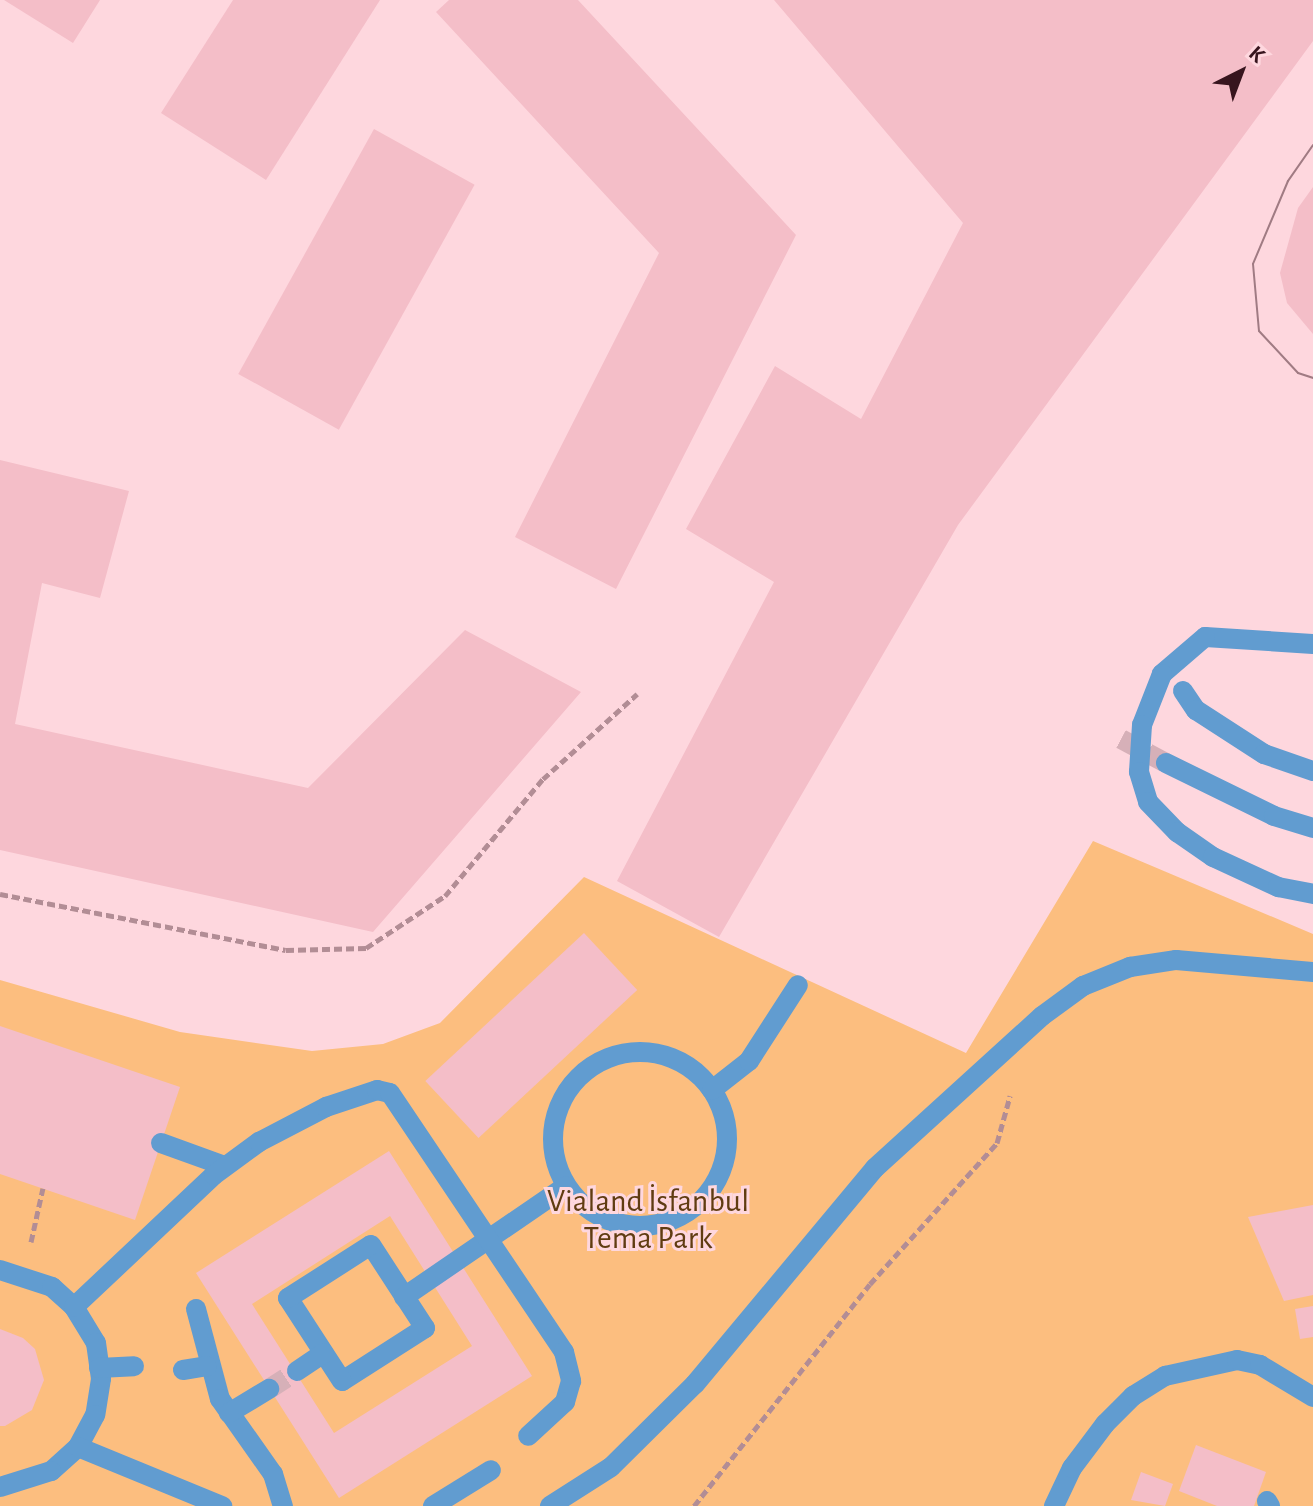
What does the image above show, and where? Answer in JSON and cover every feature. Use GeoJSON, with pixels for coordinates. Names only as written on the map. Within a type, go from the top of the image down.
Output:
{"type":"FeatureCollection","features":[{"type":"Feature","properties":{"kind":"street"},"geometry":{"type":"LineString","coordinates":[[1313,644],[1205,637],[1162,674],[1142,725],[1139,772],[1148,802],[1177,832],[1213,857],[1278,887],[1313,894]]}},
{"type":"Feature","properties":{"kind":"street"},"geometry":{"type":"LineString","coordinates":[[1183,691],[1196,710],[1264,754],[1313,771]]}},
{"type":"Feature","properties":{"kind":"street"},"geometry":{"type":"LineString","coordinates":[[1166,763],[1274,816],[1313,828]]}},
{"type":"Feature","properties":{"kind":"street"},"geometry":{"type":"LineString","coordinates":[[550,1506],[611,1467],[695,1384],[875,1168],[1002,1052],[1083,986],[1130,967],[1219,961],[1313,972]]}},
{"type":"Feature","properties":{"kind":"street"},"geometry":{"type":"LineString","coordinates":[[712,1090],[749,1061],[798,985]]}},
{"type":"Feature","properties":{"kind":"street"},"geometry":{"type":"LineString","coordinates":[[646,1052],[685,1065],[712,1090],[727,1124],[727,1155],[717,1183],[697,1207],[671,1222],[642,1227],[611,1222],[585,1207],[566,1186],[555,1161],[558,1107],[572,1083],[593,1065],[619,1054],[646,1052]]}},
{"type":"Feature","properties":{"kind":"street"},"geometry":{"type":"LineString","coordinates":[[74,1307],[225,1166],[326,1107],[377,1090],[390,1093],[490,1237],[564,1352],[571,1381],[565,1402],[528,1436]]}},
{"type":"Feature","properties":{"kind":"street"},"geometry":{"type":"LineString","coordinates":[[161,1143],[225,1166]]}},
{"type":"Feature","properties":{"kind":"street"},"geometry":{"type":"LineString","coordinates":[[404,1297],[566,1186]]}},
{"type":"Feature","properties":{"kind":"street"},"geometry":{"type":"LineString","coordinates":[[371,1245],[404,1297],[425,1328],[342,1381],[288,1298],[371,1245]]}},
{"type":"Feature","properties":{"kind":"street"},"geometry":{"type":"LineString","coordinates":[[0,1270],[23,1274],[52,1287],[74,1307],[96,1343],[99,1368],[95,1415],[78,1447],[51,1471],[0,1487]]}},
{"type":"Feature","properties":{"kind":"street"},"geometry":{"type":"LineString","coordinates":[[196,1309],[207,1366],[229,1413],[273,1474],[283,1506]]}},
{"type":"Feature","properties":{"kind":"street"},"geometry":{"type":"LineString","coordinates":[[297,1371],[324,1353]]}},
{"type":"Feature","properties":{"kind":"street"},"geometry":{"type":"LineString","coordinates":[[1054,1506],[1072,1468],[1105,1424],[1133,1396],[1165,1376],[1237,1360],[1260,1365],[1313,1397]]}},
{"type":"Feature","properties":{"kind":"street"},"geometry":{"type":"LineString","coordinates":[[99,1368],[134,1366]]}},
{"type":"Feature","properties":{"kind":"street"},"geometry":{"type":"LineString","coordinates":[[183,1370],[207,1366]]}},
{"type":"Feature","properties":{"kind":"street"},"geometry":{"type":"LineString","coordinates":[[229,1413],[269,1389]]}},
{"type":"Feature","properties":{"kind":"street"},"geometry":{"type":"LineString","coordinates":[[78,1447],[222,1506]]}},
{"type":"Feature","properties":{"kind":"street"},"geometry":{"type":"LineString","coordinates":[[433,1506],[491,1470]]}},
{"type":"Feature","properties":{"kind":"path"},"geometry":{"type":"LineString","coordinates":[[0,894],[286,950],[366,948],[445,896],[543,779],[637,694]]}},
{"type":"Feature","properties":{"kind":"path"},"geometry":{"type":"LineString","coordinates":[[694,1506],[870,1284],[997,1143],[1009,1112],[1012,1067],[1002,1052]]}},
{"type":"Feature","properties":{"kind":"path"},"geometry":{"type":"LineString","coordinates":[[23,1274],[43,1188]]}},
{"type":"Feature","properties":{"kind":"green space","name":"Vialand İsfanbul Tema Park"},"geometry":{"type":"Polygon","coordinates":[[[1093,841],[1313,934],[1313,1506],[0,1506],[0,980],[180,1032],[312,1051],[383,1044],[440,1023],[584,877],[966,1053],[1093,841]]]}},
{"type":"Feature","properties":{"kind":"building"},"geometry":{"type":"Polygon","coordinates":[[[4,0],[100,0],[73,43],[4,0]]]}},
{"type":"Feature","properties":{"kind":"building"},"geometry":{"type":"Polygon","coordinates":[[[233,0],[380,0],[266,180],[161,113],[233,0]]]}},
{"type":"Feature","properties":{"kind":"building"},"geometry":{"type":"Polygon","coordinates":[[[449,0],[578,0],[796,235],[616,589],[515,537],[659,253],[436,12],[449,0]]]}},
{"type":"Feature","properties":{"kind":"building"},"geometry":{"type":"Polygon","coordinates":[[[774,0],[1313,0],[1313,41],[958,525],[719,937],[617,881],[774,582],[686,529],[775,366],[861,419],[963,223],[774,0]]]}},
{"type":"Feature","properties":{"kind":"building"},"geometry":{"type":"Polygon","coordinates":[[[374,129],[475,185],[339,430],[238,374],[374,129]]]}},
{"type":"Feature","properties":{"kind":"building"},"geometry":{"type":"Polygon","coordinates":[[[1313,187],[1313,334],[1287,303],[1280,273],[1298,208],[1313,187]]]}},
{"type":"Feature","properties":{"kind":"building"},"geometry":{"type":"Polygon","coordinates":[[[0,460],[129,491],[100,598],[42,583],[15,724],[308,788],[465,630],[581,692],[373,932],[0,850],[0,460]]]}},
{"type":"Feature","properties":{"kind":"building"},"geometry":{"type":"Polygon","coordinates":[[[584,933],[637,990],[478,1138],[425,1081],[584,933]]]}},
{"type":"Feature","properties":{"kind":"building"},"geometry":{"type":"Polygon","coordinates":[[[0,1026],[180,1087],[135,1220],[0,1174],[0,1026]]]}},
{"type":"Feature","properties":{"kind":"building"},"geometry":{"type":"Polygon","coordinates":[[[389,1151],[532,1376],[339,1498],[196,1273],[389,1151]],[[390,1216],[252,1304],[334,1433],[472,1346],[390,1216]]]}},
{"type":"Feature","properties":{"kind":"building"},"geometry":{"type":"Polygon","coordinates":[[[1313,1205],[1313,1295],[1284,1301],[1248,1217],[1313,1205]]]}},
{"type":"Feature","properties":{"kind":"building"},"geometry":{"type":"Polygon","coordinates":[[[1313,1306],[1313,1337],[1300,1339],[1295,1309],[1313,1306]]]}},
{"type":"Feature","properties":{"kind":"building"},"geometry":{"type":"Polygon","coordinates":[[[0,1329],[23,1338],[35,1349],[44,1380],[32,1410],[5,1426],[0,1426],[0,1329]]]}},
{"type":"Feature","properties":{"kind":"building"},"geometry":{"type":"Polygon","coordinates":[[[1196,1445],[1266,1472],[1254,1506],[1217,1506],[1179,1491],[1196,1445]]]}},
{"type":"Feature","properties":{"kind":"building"},"geometry":{"type":"Polygon","coordinates":[[[1141,1472],[1173,1484],[1165,1506],[1131,1500],[1141,1472]]]}},
{"type":"Feature","properties":{"kind":"tunnel"},"geometry":{"type":"LineString","coordinates":[[1121,739],[1166,763]]}},
{"type":"Feature","properties":{"kind":"tunnel"},"geometry":{"type":"LineString","coordinates":[[269,1389],[297,1371]]}},
{"type":"Feature","properties":{"kind":"tram line"},"geometry":{"type":"LineString","coordinates":[[1313,145],[1288,181],[1253,264],[1259,331],[1298,373],[1313,378]]}}]}
